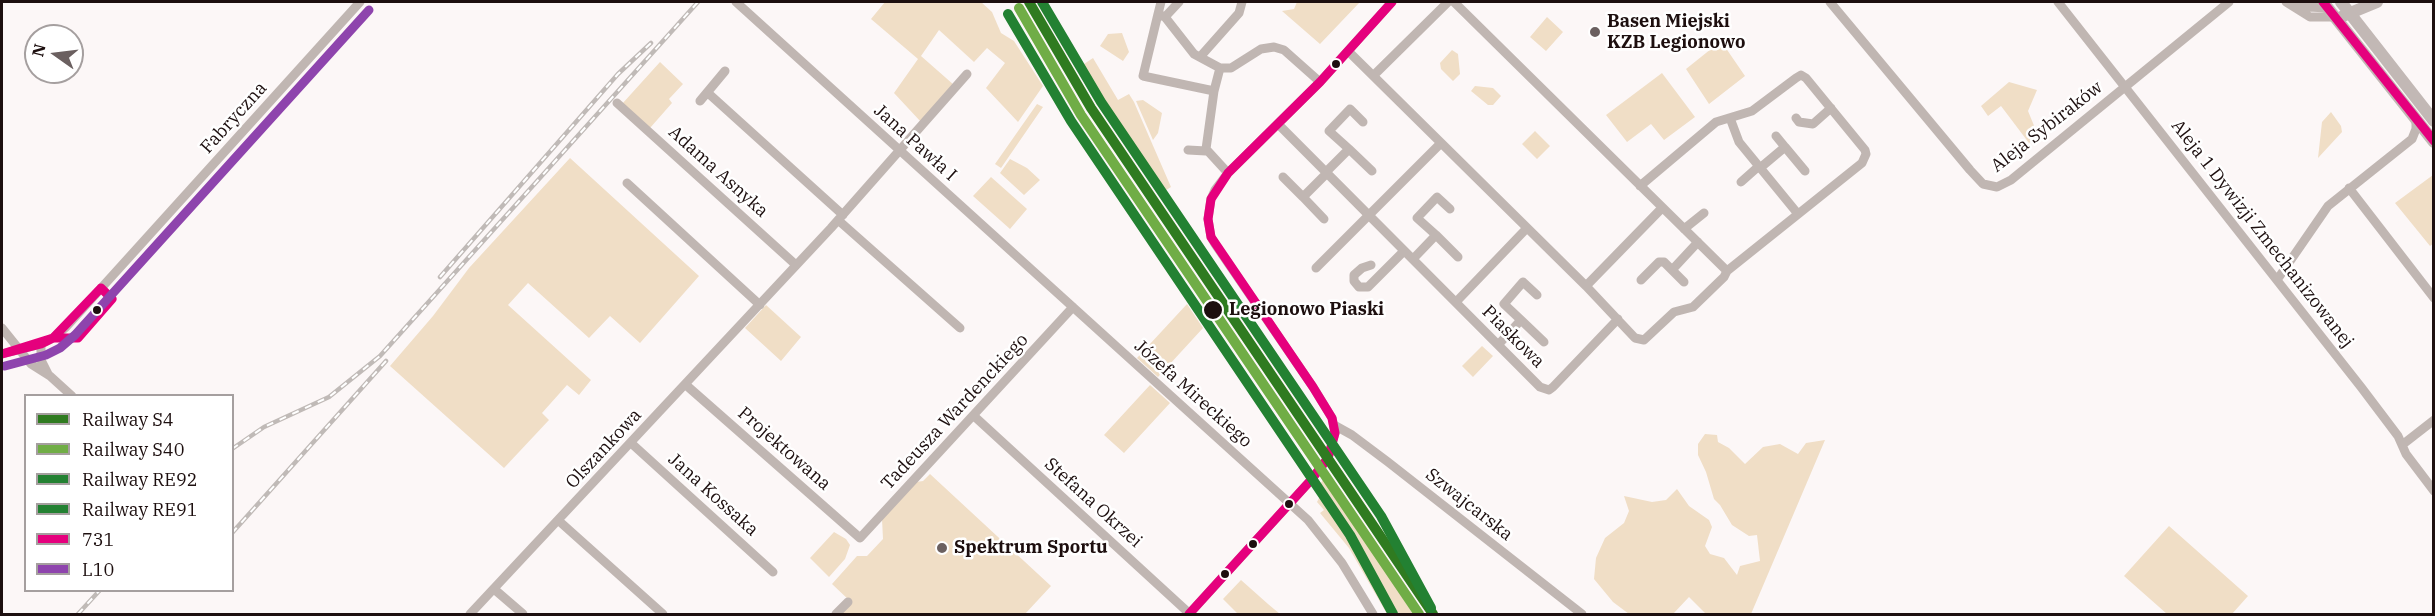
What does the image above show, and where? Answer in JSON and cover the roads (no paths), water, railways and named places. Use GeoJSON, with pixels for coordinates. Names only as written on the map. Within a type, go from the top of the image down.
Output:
{"type":"FeatureCollection","features":[{"type":"Feature","properties":{"kind":"main road"},"geometry":{"type":"LineString","coordinates":[[2377,2],[2329,9],[2433,142]]}},
{"type":"Feature","properties":{"kind":"main road"},"geometry":{"type":"LineString","coordinates":[[2347,5],[2433,121]]}},
{"type":"Feature","properties":{"kind":"street","name":"Fabryczna"},"geometry":{"type":"LineString","coordinates":[[2,354],[41,344],[66,327],[360,2]]}},
{"type":"Feature","properties":{"kind":"street","name":"Jana Pawła I"},"geometry":{"type":"LineString","coordinates":[[736,2],[1074,307]]}},
{"type":"Feature","properties":{"kind":"street"},"geometry":{"type":"LineString","coordinates":[[1161,2],[1161,16],[1143,76],[1214,91]]}},
{"type":"Feature","properties":{"kind":"street"},"geometry":{"type":"LineString","coordinates":[[1161,16],[1179,2]]}},
{"type":"Feature","properties":{"kind":"street"},"geometry":{"type":"LineString","coordinates":[[1200,57],[1239,13],[1242,2]]}},
{"type":"Feature","properties":{"kind":"street"},"geometry":{"type":"LineString","coordinates":[[1190,614],[1290,504],[1328,458],[1335,439],[1334,425],[1313,387],[1211,237],[1208,219],[1211,199],[1228,174],[1320,82],[1392,2]]}},
{"type":"Feature","properties":{"kind":"street"},"geometry":{"type":"LineString","coordinates":[[1374,75],[1448,2]]}},
{"type":"Feature","properties":{"kind":"street"},"geometry":{"type":"LineString","coordinates":[[1454,2],[1727,271]]}},
{"type":"Feature","properties":{"kind":"street","name":"Aleja Sybiraków"},"geometry":{"type":"LineString","coordinates":[[1830,2],[1970,170],[1983,184],[1997,188],[2011,180],[2229,2]]}},
{"type":"Feature","properties":{"kind":"street","name":"Aleja 1 Dywizji Zmechanizowanej"},"geometry":{"type":"LineString","coordinates":[[2058,2],[2394,431],[2406,454],[2433,491]]}},
{"type":"Feature","properties":{"kind":"street"},"geometry":{"type":"LineString","coordinates":[[2286,2],[2310,17],[2329,9]]}},
{"type":"Feature","properties":{"kind":"street"},"geometry":{"type":"LineString","coordinates":[[2299,2],[2308,7],[2329,9]]}},
{"type":"Feature","properties":{"kind":"street"},"geometry":{"type":"LineString","coordinates":[[1161,16],[1191,50],[1220,68],[1231,68],[1261,50],[1274,47],[1284,50],[1320,82]]}},
{"type":"Feature","properties":{"kind":"street"},"geometry":{"type":"LineString","coordinates":[[1348,51],[1586,286],[1632,336],[1640,341],[1644,340],[1674,312],[1693,307],[1724,277],[1727,271],[1866,158],[1865,150],[1802,75],[1752,111],[1714,123],[1640,186]]}},
{"type":"Feature","properties":{"kind":"street"},"geometry":{"type":"LineString","coordinates":[[1206,151],[1214,91],[1220,68]]}},
{"type":"Feature","properties":{"kind":"street"},"geometry":{"type":"LineString","coordinates":[[700,102],[726,71]]}},
{"type":"Feature","properties":{"kind":"street","name":"Olszankowa"},"geometry":{"type":"LineString","coordinates":[[470,615],[686,386],[840,218],[900,151],[901,146],[967,74]]}},
{"type":"Feature","properties":{"kind":"street"},"geometry":{"type":"LineString","coordinates":[[708,93],[960,328]]}},
{"type":"Feature","properties":{"kind":"street","name":"Adama Asnyka"},"geometry":{"type":"LineString","coordinates":[[617,103],[796,265]]}},
{"type":"Feature","properties":{"kind":"street"},"geometry":{"type":"LineString","coordinates":[[1796,118],[1799,122],[1814,124],[1831,108]]}},
{"type":"Feature","properties":{"kind":"street"},"geometry":{"type":"LineString","coordinates":[[1363,122],[1350,110],[1329,131],[1372,171]]}},
{"type":"Feature","properties":{"kind":"street"},"geometry":{"type":"LineString","coordinates":[[1730,118],[1736,138],[1798,214]]}},
{"type":"Feature","properties":{"kind":"street"},"geometry":{"type":"LineString","coordinates":[[2277,280],[2321,214],[2349,188],[2412,139],[2416,129],[2416,118]]}},
{"type":"Feature","properties":{"kind":"street","name":"Piaskowa"},"geometry":{"type":"LineString","coordinates":[[1278,124],[1537,384],[1549,390],[1553,387],[1618,319]]}},
{"type":"Feature","properties":{"kind":"street"},"geometry":{"type":"LineString","coordinates":[[1776,136],[1805,171]]}},
{"type":"Feature","properties":{"kind":"street"},"geometry":{"type":"LineString","coordinates":[[2412,139],[2433,142]]}},
{"type":"Feature","properties":{"kind":"street"},"geometry":{"type":"LineString","coordinates":[[1316,268],[1441,143]]}},
{"type":"Feature","properties":{"kind":"street"},"geometry":{"type":"LineString","coordinates":[[1741,182],[1785,147]]}},
{"type":"Feature","properties":{"kind":"street"},"geometry":{"type":"LineString","coordinates":[[1303,197],[1349,149]]}},
{"type":"Feature","properties":{"kind":"street"},"geometry":{"type":"LineString","coordinates":[[1188,150],[1206,151],[1228,174]]}},
{"type":"Feature","properties":{"kind":"street"},"geometry":{"type":"LineString","coordinates":[[1283,177],[1324,219]]}},
{"type":"Feature","properties":{"kind":"street"},"geometry":{"type":"LineString","coordinates":[[627,183],[760,305]]}},
{"type":"Feature","properties":{"kind":"street"},"geometry":{"type":"LineString","coordinates":[[2349,188],[2433,298]]}},
{"type":"Feature","properties":{"kind":"street"},"geometry":{"type":"LineString","coordinates":[[1450,208],[1437,197],[1417,218],[1458,257]]}},
{"type":"Feature","properties":{"kind":"street"},"geometry":{"type":"LineString","coordinates":[[1586,286],[1662,208]]}},
{"type":"Feature","properties":{"kind":"street"},"geometry":{"type":"LineString","coordinates":[[1684,229],[1704,213]]}},
{"type":"Feature","properties":{"kind":"street"},"geometry":{"type":"LineString","coordinates":[[1456,302],[1527,228]]}},
{"type":"Feature","properties":{"kind":"street"},"geometry":{"type":"LineString","coordinates":[[1413,259],[1436,235]]}},
{"type":"Feature","properties":{"kind":"street"},"geometry":{"type":"LineString","coordinates":[[1672,270],[1698,242]]}},
{"type":"Feature","properties":{"kind":"street"},"geometry":{"type":"LineString","coordinates":[[1371,265],[1362,268],[1354,275],[1354,281],[1359,287],[1368,287],[1404,250]]}},
{"type":"Feature","properties":{"kind":"street"},"geometry":{"type":"LineString","coordinates":[[1641,280],[1659,262],[1664,262],[1684,282]]}},
{"type":"Feature","properties":{"kind":"street"},"geometry":{"type":"LineString","coordinates":[[1537,295],[1523,282],[1504,304],[1544,342]]}},
{"type":"Feature","properties":{"kind":"street","name":"Tadeusza Wardenckiego"},"geometry":{"type":"LineString","coordinates":[[860,538],[1074,307]]}},
{"type":"Feature","properties":{"kind":"street","name":"Józefa Mireckiego"},"geometry":{"type":"LineString","coordinates":[[1074,307],[1312,525],[1342,563],[1373,615]]}},
{"type":"Feature","properties":{"kind":"street"},"geometry":{"type":"LineString","coordinates":[[1498,345],[1521,320]]}},
{"type":"Feature","properties":{"kind":"street"},"geometry":{"type":"LineString","coordinates":[[2,328],[31,364],[50,376],[70,394]]}},
{"type":"Feature","properties":{"kind":"street"},"geometry":{"type":"LineString","coordinates":[[41,344],[42,363],[50,376]]}},
{"type":"Feature","properties":{"kind":"street","name":"Projektowana"},"geometry":{"type":"LineString","coordinates":[[686,386],[860,538]]}},
{"type":"Feature","properties":{"kind":"street","name":"Stefana Okrzei"},"geometry":{"type":"LineString","coordinates":[[974,416],[1190,614]]}},
{"type":"Feature","properties":{"kind":"street"},"geometry":{"type":"LineString","coordinates":[[2402,445],[2433,420]]}},
{"type":"Feature","properties":{"kind":"street","name":"Szwajcarska"},"geometry":{"type":"LineString","coordinates":[[1334,425],[1379,455],[1582,615]]}},
{"type":"Feature","properties":{"kind":"street","name":"Jana Kossaka"},"geometry":{"type":"LineString","coordinates":[[632,443],[773,572]]}},
{"type":"Feature","properties":{"kind":"street"},"geometry":{"type":"LineString","coordinates":[[560,521],[663,615]]}},
{"type":"Feature","properties":{"kind":"street"},"geometry":{"type":"LineString","coordinates":[[494,589],[523,615]]}},
{"type":"Feature","properties":{"kind":"street"},"geometry":{"type":"LineString","coordinates":[[836,615],[848,602]]}},
{"type":"Feature","properties":{"kind":"railway"},"geometry":{"type":"LineString","coordinates":[[234,448],[264,427],[329,397],[380,356],[698,2]]}},
{"type":"Feature","properties":{"kind":"railway"},"geometry":{"type":"LineString","coordinates":[[440,277],[618,74],[651,43]]}},
{"type":"Feature","properties":{"kind":"railway"},"geometry":{"type":"LineString","coordinates":[[234,531],[386,361]]}},
{"type":"Feature","properties":{"kind":"railway"},"geometry":{"type":"LineString","coordinates":[[1376,552],[1418,614]]}},
{"type":"Feature","properties":{"kind":"railway"},"geometry":{"type":"LineString","coordinates":[[78,614],[98,592]]}},
{"type":"Feature","properties":{"kind":"rail line","name":"S4"},"geometry":{"type":"LineString","coordinates":[[1029,2],[1091,108],[1433,614]]}},
{"type":"Feature","properties":{"kind":"rail line","name":"RE92"},"geometry":{"type":"LineString","coordinates":[[1042,2],[1101,102],[1381,516],[1431,608]]}},
{"type":"Feature","properties":{"kind":"rail line","name":"S40"},"geometry":{"type":"LineString","coordinates":[[1019,8],[1081,115],[1419,614]]}},
{"type":"Feature","properties":{"kind":"rail line","name":"RE91"},"geometry":{"type":"LineString","coordinates":[[1008,14],[1071,121],[1350,535],[1393,614]]}},
{"type":"Feature","properties":{"kind":"place","name":"Basen Miejski KZB Legionowo"},"geometry":{"type":"Point","coordinates":[1595,32]}},
{"type":"Feature","properties":{"kind":"place","name":"Legionowo Piaski"},"geometry":{"type":"Point","coordinates":[1213,310]}},
{"type":"Feature","properties":{"kind":"place","name":"Spektrum Sportu"},"geometry":{"type":"Point","coordinates":[942,548]}}]}
